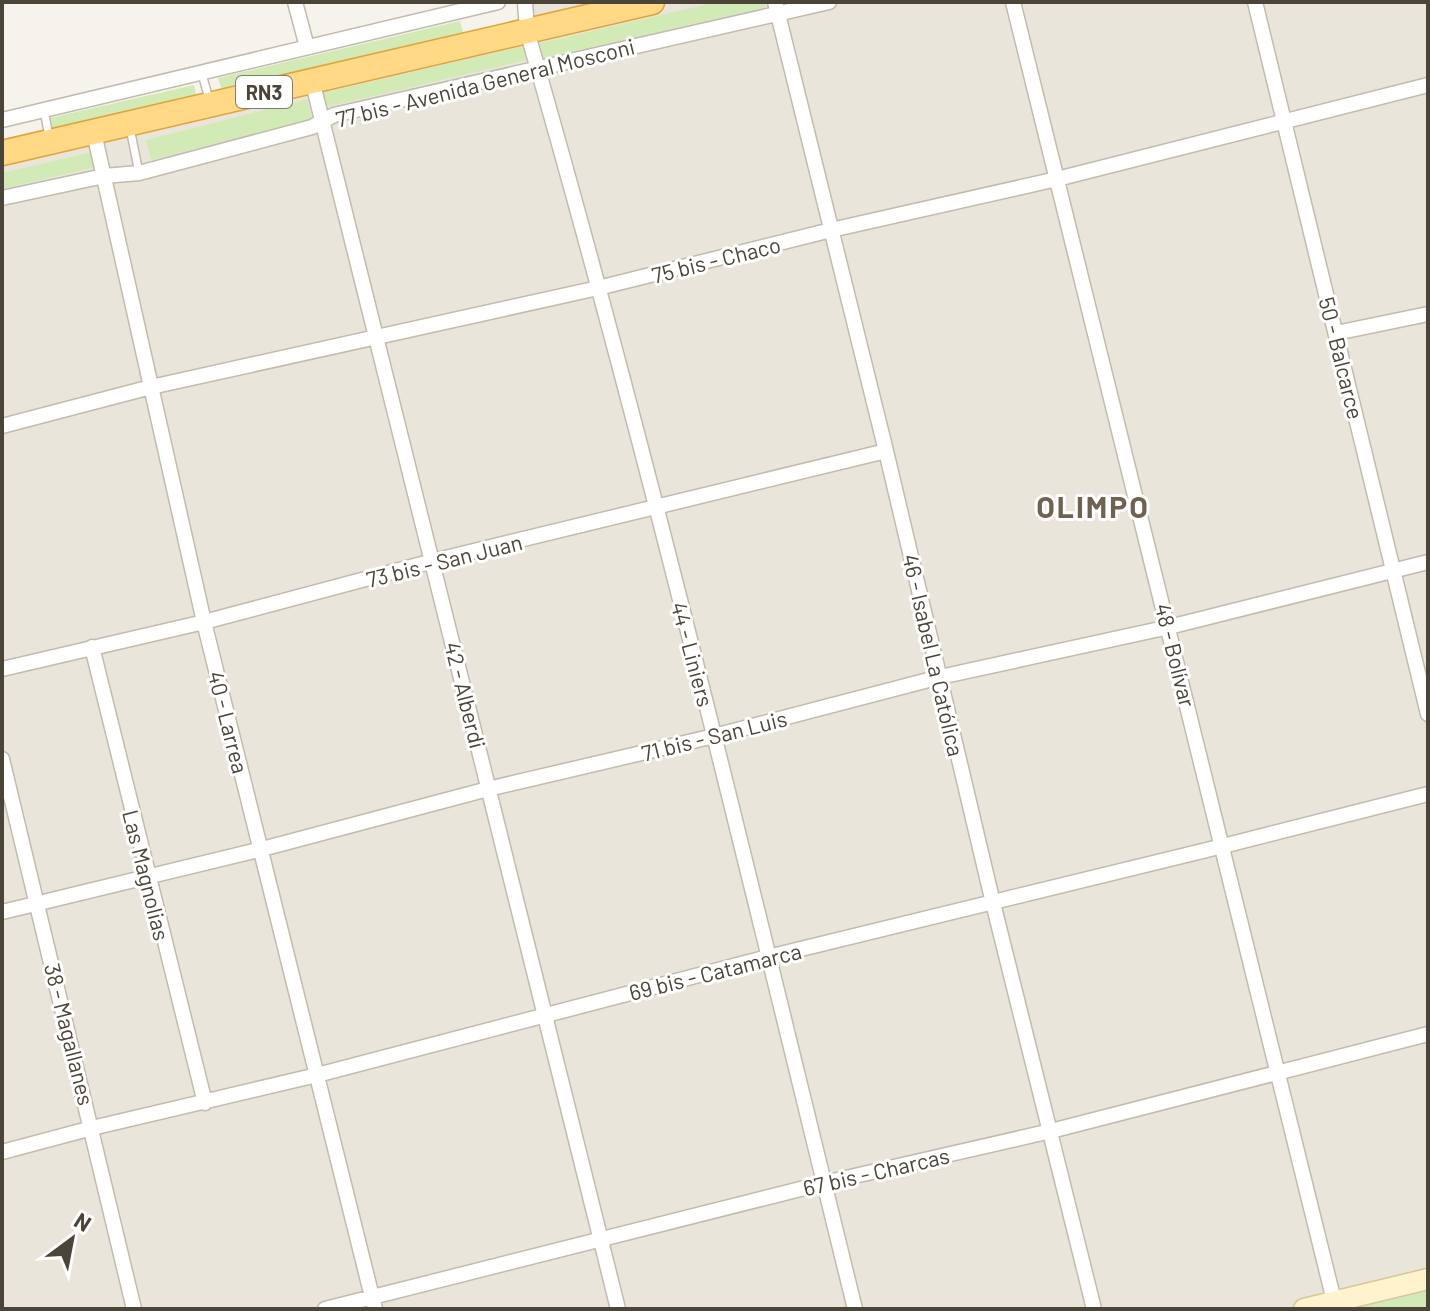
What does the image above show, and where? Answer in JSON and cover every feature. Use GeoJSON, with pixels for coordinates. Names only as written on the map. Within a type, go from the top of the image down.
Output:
{"type":"FeatureCollection","features":[{"type":"Feature","properties":{"kind":"highway","name":"77 bis - Avenida General Mosconi"},"geometry":{"type":"LineString","coordinates":[[2,153],[652,2]]}},
{"type":"Feature","properties":{"kind":"main road"},"geometry":{"type":"LineString","coordinates":[[1304,1309],[1335,1305],[1428,1279]]}},
{"type":"Feature","properties":{"kind":"street"},"geometry":{"type":"LineString","coordinates":[[295,2],[307,47]]}},
{"type":"Feature","properties":{"kind":"street"},"geometry":{"type":"LineString","coordinates":[[2,120],[498,2]]}},
{"type":"Feature","properties":{"kind":"street","name":"44 - Liniers"},"geometry":{"type":"LineString","coordinates":[[525,2],[527,31],[598,288],[714,736],[855,1309]]}},
{"type":"Feature","properties":{"kind":"street","name":"77 bis - Avenida General Mosconi"},"geometry":{"type":"LineString","coordinates":[[2,198],[104,176],[139,173],[321,123],[334,115],[777,9],[829,2]]}},
{"type":"Feature","properties":{"kind":"street","name":"48 - Bolívar"},"geometry":{"type":"LineString","coordinates":[[1013,2],[1335,1305]]}},
{"type":"Feature","properties":{"kind":"street","name":"50 - Balcarce"},"geometry":{"type":"LineString","coordinates":[[1255,2],[1428,714]]}},
{"type":"Feature","properties":{"kind":"street","name":"46 - Isabel La Católica"},"geometry":{"type":"LineString","coordinates":[[777,9],[1094,1309]]}},
{"type":"Feature","properties":{"kind":"street","name":"42 - Alberdi"},"geometry":{"type":"LineString","coordinates":[[312,80],[374,339],[433,561],[618,1309]]}},
{"type":"Feature","properties":{"kind":"street","name":"75 bis - Chaco"},"geometry":{"type":"LineString","coordinates":[[2,426],[151,387],[598,288],[831,230],[1057,179],[1428,85]]}},
{"type":"Feature","properties":{"kind":"street","name":"40 - Larrea"},"geometry":{"type":"LineString","coordinates":[[94,133],[204,622],[374,1303]]}},
{"type":"Feature","properties":{"kind":"street"},"geometry":{"type":"LineString","coordinates":[[1336,333],[1428,314]]}},
{"type":"Feature","properties":{"kind":"street","name":"73 bis - San Juan"},"geometry":{"type":"LineString","coordinates":[[2,669],[204,622],[433,561],[886,451]]}},
{"type":"Feature","properties":{"kind":"street","name":"71 bis - San Luis"},"geometry":{"type":"LineString","coordinates":[[2,912],[940,677],[1169,627],[1428,562]]}},
{"type":"Feature","properties":{"kind":"street","name":"Las Magnolias"},"geometry":{"type":"LineString","coordinates":[[92,647],[205,1103]]}},
{"type":"Feature","properties":{"kind":"street","name":"38 - Magallanes"},"geometry":{"type":"LineString","coordinates":[[2,759],[134,1309]]}},
{"type":"Feature","properties":{"kind":"street","name":"69 bis - Catamarca"},"geometry":{"type":"LineString","coordinates":[[2,1152],[317,1075],[768,957],[1428,794]]}},
{"type":"Feature","properties":{"kind":"street","name":"67 bis - Charcas"},"geometry":{"type":"LineString","coordinates":[[325,1309],[374,1303],[824,1183],[1051,1131],[1428,1034]]}},
{"type":"Feature","properties":{"kind":"lane"},"geometry":{"type":"LineString","coordinates":[[202,74],[210,104]]}},
{"type":"Feature","properties":{"kind":"lane"},"geometry":{"type":"LineString","coordinates":[[44,111],[51,143]]}},
{"type":"Feature","properties":{"kind":"lane"},"geometry":{"type":"LineString","coordinates":[[129,124],[139,173]]}},
{"type":"Feature","properties":{"kind":"shaded area"},"geometry":{"type":"Polygon","coordinates":[[[525,2],[1428,2],[1428,1309],[2,1309],[2,153],[526,31],[525,2]]]}},
{"type":"Feature","properties":{"kind":"green space"},"geometry":{"type":"Polygon","coordinates":[[[717,2],[765,2],[766,7],[540,59],[537,44],[717,2]]]}},
{"type":"Feature","properties":{"kind":"green space"},"geometry":{"type":"Polygon","coordinates":[[[460,21],[464,35],[222,91],[218,78],[460,21]]]}},
{"type":"Feature","properties":{"kind":"green space"},"geometry":{"type":"Polygon","coordinates":[[[524,46],[527,60],[326,107],[322,93],[524,46]]]}},
{"type":"Feature","properties":{"kind":"green space"},"geometry":{"type":"Polygon","coordinates":[[[194,85],[196,95],[52,128],[50,118],[194,85]]]}},
{"type":"Feature","properties":{"kind":"green space"},"geometry":{"type":"Polygon","coordinates":[[[307,99],[312,119],[151,160],[146,140],[307,99]]]}},
{"type":"Feature","properties":{"kind":"green space"},"geometry":{"type":"Polygon","coordinates":[[[92,152],[96,167],[2,189],[2,173],[92,152]]]}},
{"type":"Feature","properties":{"kind":"green space"},"geometry":{"type":"Polygon","coordinates":[[[1428,1291],[1428,1309],[1351,1309],[1428,1291]]]}},
{"type":"Feature","properties":{"kind":"district","name":"OLIMPO"},"geometry":{"type":"Point","coordinates":[1093,506]}}]}
